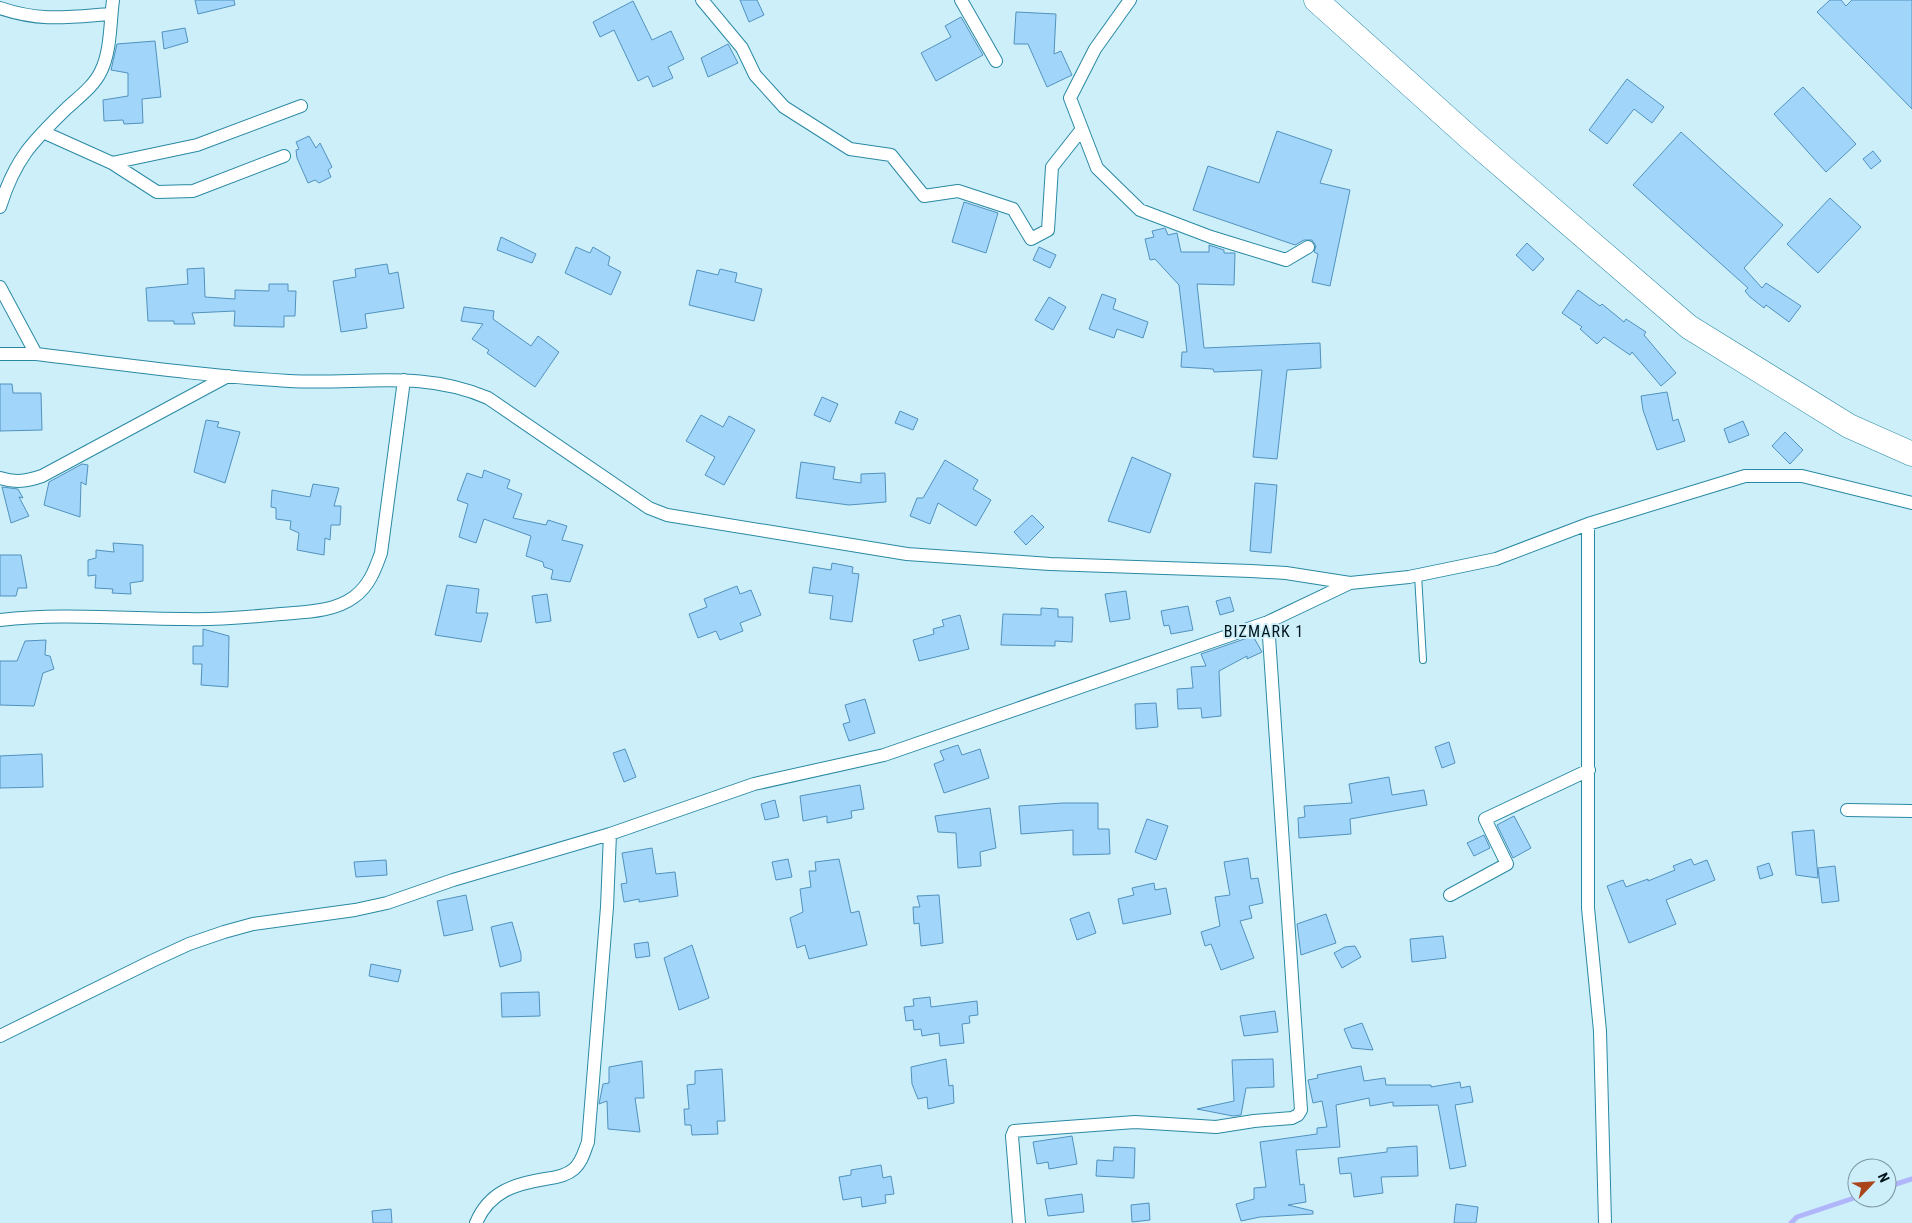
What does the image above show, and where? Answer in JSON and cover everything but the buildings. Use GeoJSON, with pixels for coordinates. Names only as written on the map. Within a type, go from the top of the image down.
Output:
{"type":"FeatureCollection","features":[{"type":"Feature","properties":{"kind":"highway"},"geometry":{"type":"LineString","coordinates":[[1316,0],[1473,141],[1689,327],[1849,426],[1912,454]]}},
{"type":"Feature","properties":{"kind":"street"},"geometry":{"type":"LineString","coordinates":[[0,207],[15,167],[24,153],[89,87],[100,72],[106,57],[113,0]]}},
{"type":"Feature","properties":{"kind":"street"},"geometry":{"type":"LineString","coordinates":[[702,0],[742,48],[755,75],[784,106],[850,149],[891,155],[924,196],[958,190],[1013,209],[1031,239],[1048,230],[1052,167],[1082,130]]}},
{"type":"Feature","properties":{"kind":"street"},"geometry":{"type":"LineString","coordinates":[[961,0],[996,61]]}},
{"type":"Feature","properties":{"kind":"street"},"geometry":{"type":"LineString","coordinates":[[1130,0],[1095,49],[1070,98],[1097,168],[1140,210],[1211,237],[1286,260],[1308,247]]}},
{"type":"Feature","properties":{"kind":"street"},"geometry":{"type":"LineString","coordinates":[[0,8],[20,15],[48,19],[111,14]]}},
{"type":"Feature","properties":{"kind":"street"},"geometry":{"type":"LineString","coordinates":[[112,163],[197,145],[301,106]]}},
{"type":"Feature","properties":{"kind":"street"},"geometry":{"type":"LineString","coordinates":[[43,132],[112,163],[157,192],[193,191],[284,156]]}},
{"type":"Feature","properties":{"kind":"street"},"geometry":{"type":"LineString","coordinates":[[0,287],[36,354]]}},
{"type":"Feature","properties":{"kind":"street"},"geometry":{"type":"LineString","coordinates":[[0,354],[36,354],[228,376],[292,381],[404,380],[442,382],[466,388],[488,398],[649,508],[667,515],[908,554],[1050,564],[1269,572],[1350,583],[1418,575],[1496,559],[1588,524],[1745,476],[1802,476],[1912,503]]}},
{"type":"Feature","properties":{"kind":"street"},"geometry":{"type":"LineString","coordinates":[[0,478],[13,482],[29,481],[42,476],[228,376]]}},
{"type":"Feature","properties":{"kind":"street"},"geometry":{"type":"LineString","coordinates":[[0,620],[42,617],[189,620],[257,616],[311,612],[334,607],[353,598],[366,586],[375,570],[380,553],[404,380]]}},
{"type":"Feature","properties":{"kind":"street"},"geometry":{"type":"LineString","coordinates":[[1588,524],[1588,908],[1600,1032],[1605,1223]]}},
{"type":"Feature","properties":{"kind":"street"},"geometry":{"type":"LineString","coordinates":[[0,1036],[152,961],[189,944],[224,932],[253,924],[354,910],[387,903],[453,880],[610,834],[754,784],[884,755],[1210,640],[1268,622],[1350,583]]}},
{"type":"Feature","properties":{"kind":"street"},"geometry":{"type":"LineString","coordinates":[[1019,1223],[1012,1136],[1014,1131],[1135,1122],[1216,1127],[1292,1118],[1298,1115],[1301,1110],[1268,622]]}},
{"type":"Feature","properties":{"kind":"street"},"geometry":{"type":"LineString","coordinates":[[1450,894],[1507,864],[1485,819],[1589,770]]}},
{"type":"Feature","properties":{"kind":"street"},"geometry":{"type":"LineString","coordinates":[[1847,810],[1912,811]]}},
{"type":"Feature","properties":{"kind":"street"},"geometry":{"type":"LineString","coordinates":[[476,1223],[490,1201],[503,1190],[519,1183],[558,1177],[572,1171],[582,1159],[588,1142],[607,907],[610,834]]}},
{"type":"Feature","properties":{"kind":"lane"},"geometry":{"type":"LineString","coordinates":[[1418,575],[1424,660]]}},
{"type":"Feature","properties":{"kind":"waterway"},"geometry":{"type":"LineString","coordinates":[[1897,1184],[1912,1179]]}},
{"type":"Feature","properties":{"kind":"waterway"},"geometry":{"type":"LineString","coordinates":[[1791,1223],[1797,1217],[1847,1200]]}},
{"type":"Feature","properties":{"kind":"district","name":"BIZMARK 1"},"geometry":{"type":"Point","coordinates":[1264,631]}}]}
